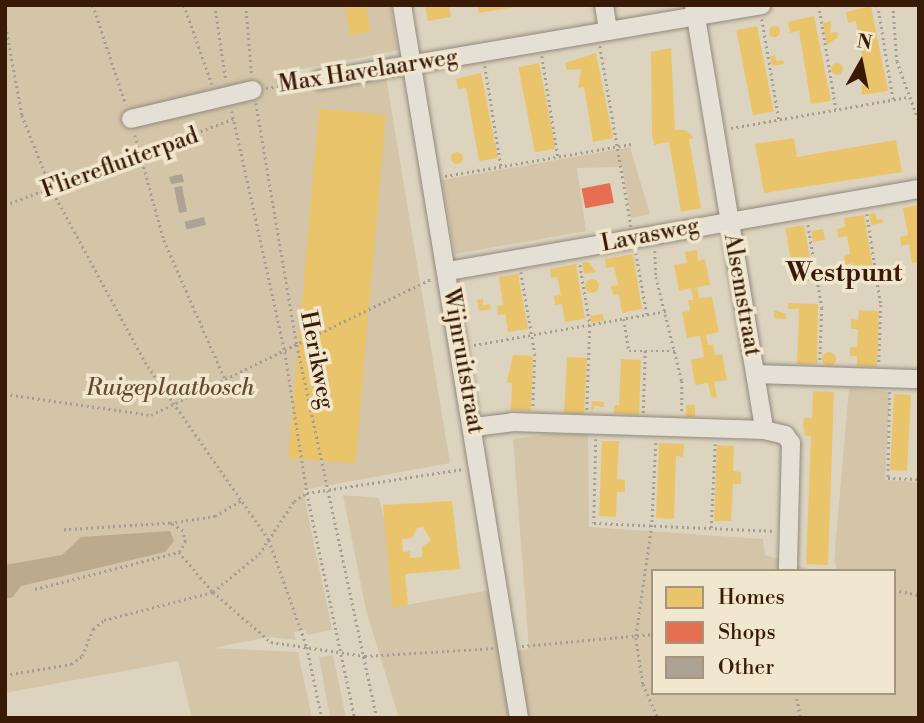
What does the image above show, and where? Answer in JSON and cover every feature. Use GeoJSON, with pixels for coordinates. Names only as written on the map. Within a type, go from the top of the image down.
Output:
{"type":"FeatureCollection","features":[{"type":"Feature","properties":{"kind":"street","name":"Wijnruitstraat"},"geometry":{"type":"LineString","coordinates":[[402,5],[481,466],[504,648],[519,718]]}},
{"type":"Feature","properties":{"kind":"street"},"geometry":{"type":"LineString","coordinates":[[603,32],[604,5]]}},
{"type":"Feature","properties":{"kind":"street","name":"Max Havelaarweg"},"geometry":{"type":"LineString","coordinates":[[318,80],[603,32],[695,11],[761,6]]}},
{"type":"Feature","properties":{"kind":"street","name":"Alsemstraat"},"geometry":{"type":"LineString","coordinates":[[695,11],[764,430]]}},
{"type":"Feature","properties":{"kind":"street","name":"Flierefluiterpad"},"geometry":{"type":"LineString","coordinates":[[131,119],[253,90]]}},
{"type":"Feature","properties":{"kind":"street","name":"Lavasweg"},"geometry":{"type":"LineString","coordinates":[[448,271],[919,189]]}},
{"type":"Feature","properties":{"kind":"street"},"geometry":{"type":"LineString","coordinates":[[756,374],[919,379]]}},
{"type":"Feature","properties":{"kind":"street"},"geometry":{"type":"LineString","coordinates":[[474,427],[533,423],[764,430],[785,435],[791,443],[788,568]]}},
{"type":"Feature","properties":{"kind":"path"},"geometry":{"type":"LineString","coordinates":[[93,5],[131,119],[164,240],[225,379]]}},
{"type":"Feature","properties":{"kind":"path"},"geometry":{"type":"LineString","coordinates":[[184,5],[233,119],[285,352],[307,493],[355,718]]}},
{"type":"Feature","properties":{"kind":"path"},"geometry":{"type":"LineString","coordinates":[[215,5],[223,96]]}},
{"type":"Feature","properties":{"kind":"path","name":"Herikweg"},"geometry":{"type":"LineString","coordinates":[[246,5],[253,90],[298,345],[377,718]]}},
{"type":"Feature","properties":{"kind":"path"},"geometry":{"type":"LineString","coordinates":[[819,5],[836,109]]}},
{"type":"Feature","properties":{"kind":"path"},"geometry":{"type":"LineString","coordinates":[[878,5],[894,99]]}},
{"type":"Feature","properties":{"kind":"path"},"geometry":{"type":"LineString","coordinates":[[893,5],[897,61],[919,121]]}},
{"type":"Feature","properties":{"kind":"path"},"geometry":{"type":"LineString","coordinates":[[761,6],[779,119]]}},
{"type":"Feature","properties":{"kind":"path"},"geometry":{"type":"LineString","coordinates":[[5,21],[22,115],[51,188],[145,362],[270,540],[307,646],[322,718]]}},
{"type":"Feature","properties":{"kind":"path"},"geometry":{"type":"LineString","coordinates":[[603,32],[616,147]]}},
{"type":"Feature","properties":{"kind":"path"},"geometry":{"type":"LineString","coordinates":[[540,43],[558,157]]}},
{"type":"Feature","properties":{"kind":"path","name":"Max Havelaarweg"},"geometry":{"type":"LineString","coordinates":[[483,52],[502,166]]}},
{"type":"Feature","properties":{"kind":"path","name":"Max Havelaarweg"},"geometry":{"type":"LineString","coordinates":[[253,90],[318,80]]}},
{"type":"Feature","properties":{"kind":"path"},"geometry":{"type":"LineString","coordinates":[[714,131],[908,97]]}},
{"type":"Feature","properties":{"kind":"path","name":"Flierefluiterpad"},"geometry":{"type":"LineString","coordinates":[[5,205],[141,156],[233,119]]}},
{"type":"Feature","properties":{"kind":"path"},"geometry":{"type":"LineString","coordinates":[[431,178],[633,144]]}},
{"type":"Feature","properties":{"kind":"path"},"geometry":{"type":"LineString","coordinates":[[865,198],[881,305],[888,478],[919,479]]}},
{"type":"Feature","properties":{"kind":"path"},"geometry":{"type":"LineString","coordinates":[[805,208],[819,285],[820,376]]}},
{"type":"Feature","properties":{"kind":"path"},"geometry":{"type":"LineString","coordinates":[[655,234],[656,276],[682,381],[682,428]]}},
{"type":"Feature","properties":{"kind":"path","name":"Lavasweg"},"geometry":{"type":"LineString","coordinates":[[577,248],[590,325],[594,523],[652,525]]}},
{"type":"Feature","properties":{"kind":"path"},"geometry":{"type":"LineString","coordinates":[[518,259],[533,334],[533,423]]}},
{"type":"Feature","properties":{"kind":"path"},"geometry":{"type":"LineString","coordinates":[[5,394],[151,415],[425,282]]}},
{"type":"Feature","properties":{"kind":"path"},"geometry":{"type":"LineString","coordinates":[[461,347],[666,311]]}},
{"type":"Feature","properties":{"kind":"path"},"geometry":{"type":"LineString","coordinates":[[624,319],[629,351],[676,351]]}},
{"type":"Feature","properties":{"kind":"path"},"geometry":{"type":"LineString","coordinates":[[645,350],[652,525],[636,638],[643,684],[658,718]]}},
{"type":"Feature","properties":{"kind":"path"},"geometry":{"type":"LineString","coordinates":[[711,528],[715,429]]}},
{"type":"Feature","properties":{"kind":"path"},"geometry":{"type":"LineString","coordinates":[[5,675],[71,664],[82,656],[93,629],[104,621],[213,592],[270,540],[294,501],[307,493],[481,466]]}},
{"type":"Feature","properties":{"kind":"path"},"geometry":{"type":"LineString","coordinates":[[62,530],[170,523],[215,516],[242,500]]}},
{"type":"Feature","properties":{"kind":"path"},"geometry":{"type":"LineString","coordinates":[[35,589],[179,552],[185,542],[183,531],[170,523]]}},
{"type":"Feature","properties":{"kind":"path"},"geometry":{"type":"LineString","coordinates":[[652,525],[789,531]]}},
{"type":"Feature","properties":{"kind":"path"},"geometry":{"type":"LineString","coordinates":[[179,552],[213,592],[261,636],[307,646],[365,656],[504,648],[636,638],[651,634]]}},
{"type":"Feature","properties":{"kind":"path"},"geometry":{"type":"LineString","coordinates":[[896,590],[919,595]]}},
{"type":"Feature","properties":{"kind":"path"},"geometry":{"type":"LineString","coordinates":[[796,695],[801,718]]}},
{"type":"Feature","properties":{"kind":"green space","name":"Ruigeplaatbosch"},"geometry":{"type":"Polygon","coordinates":[[[5,5],[390,5],[398,50],[282,73],[285,91],[386,77],[450,463],[303,490],[332,630],[307,635],[305,630],[294,632],[296,640],[269,637],[213,648],[298,652],[312,718],[192,718],[178,661],[5,693],[5,5]]]}},
{"type":"Feature","properties":{"kind":"green space"},"geometry":{"type":"Polygon","coordinates":[[[630,147],[650,214],[631,218],[622,167],[577,168],[586,231],[455,254],[442,180],[630,147]]]}},
{"type":"Feature","properties":{"kind":"green space"},"geometry":{"type":"Polygon","coordinates":[[[849,388],[890,392],[885,480],[919,482],[919,718],[529,718],[515,651],[529,649],[513,439],[548,434],[588,434],[589,527],[763,539],[765,555],[810,569],[651,569],[651,695],[896,695],[896,569],[837,569],[834,561],[849,388]]]}},
{"type":"Feature","properties":{"kind":"green space"},"geometry":{"type":"Polygon","coordinates":[[[343,495],[379,498],[406,605],[489,590],[510,718],[399,718],[366,610],[343,495]]]}},
{"type":"Feature","properties":{"kind":"green space"},"geometry":{"type":"Polygon","coordinates":[[[333,655],[346,718],[330,718],[319,657],[333,655]]]}},
{"type":"Feature","properties":{"kind":"shaded area"},"geometry":{"type":"Polygon","coordinates":[[[170,531],[174,541],[165,552],[21,586],[13,597],[5,599],[5,565],[62,555],[81,537],[170,531]]]}},
{"type":"Feature","properties":{"kind":"building: Homes"},"geometry":{"type":"Polygon","coordinates":[[[345,5],[366,5],[370,31],[350,35],[345,5]]]}},
{"type":"Feature","properties":{"kind":"building: Homes"},"geometry":{"type":"Polygon","coordinates":[[[425,5],[449,5],[451,17],[428,21],[425,5]]]}},
{"type":"Feature","properties":{"kind":"building: Homes"},"geometry":{"type":"Polygon","coordinates":[[[477,5],[515,5],[515,7],[479,13],[477,5]]]}},
{"type":"Feature","properties":{"kind":"building: Homes"},"geometry":{"type":"Polygon","coordinates":[[[871,6],[888,91],[862,95],[861,86],[867,85],[856,21],[848,23],[846,12],[871,6]]]}},
{"type":"Feature","properties":{"kind":"building: Homes"},"geometry":{"type":"Polygon","coordinates":[[[814,16],[831,101],[811,104],[799,31],[790,33],[788,22],[814,16]]]}},
{"type":"Feature","properties":{"kind":"building: Homes"},"geometry":{"type":"Polygon","coordinates":[[[831,21],[830,33],[837,32],[838,37],[827,45],[823,23],[831,21]]]}},
{"type":"Feature","properties":{"kind":"building: Homes"},"geometry":{"type":"Polygon","coordinates":[[[774,25],[780,31],[774,37],[768,31],[774,25]]]}},
{"type":"Feature","properties":{"kind":"building: Homes"},"geometry":{"type":"Polygon","coordinates":[[[757,26],[774,111],[753,115],[736,30],[757,26]]]}},
{"type":"Feature","properties":{"kind":"building: Homes"},"geometry":{"type":"Polygon","coordinates":[[[671,48],[675,130],[686,130],[694,138],[689,139],[701,208],[681,212],[669,142],[654,145],[652,134],[651,52],[671,48]]]}},
{"type":"Feature","properties":{"kind":"building: Homes"},"geometry":{"type":"Polygon","coordinates":[[[596,53],[613,138],[593,142],[584,87],[578,88],[581,69],[567,70],[565,63],[596,53]]]}},
{"type":"Feature","properties":{"kind":"building: Homes"},"geometry":{"type":"Polygon","coordinates":[[[775,55],[776,61],[783,60],[784,64],[772,66],[770,56],[775,55]]]}},
{"type":"Feature","properties":{"kind":"building: Homes"},"geometry":{"type":"Polygon","coordinates":[[[539,63],[556,148],[535,152],[518,67],[539,63]]]}},
{"type":"Feature","properties":{"kind":"building: Homes"},"geometry":{"type":"Polygon","coordinates":[[[837,63],[843,69],[837,75],[831,69],[837,63]]]}},
{"type":"Feature","properties":{"kind":"building: Homes"},"geometry":{"type":"Polygon","coordinates":[[[481,73],[498,158],[479,161],[466,88],[458,89],[456,79],[481,73]]]}},
{"type":"Feature","properties":{"kind":"building: Homes"},"geometry":{"type":"Polygon","coordinates":[[[319,109],[386,115],[355,464],[288,458],[319,109]]]}},
{"type":"Feature","properties":{"kind":"building: Homes"},"geometry":{"type":"Polygon","coordinates":[[[794,138],[797,157],[896,140],[902,172],[764,193],[755,144],[794,138]]]}},
{"type":"Feature","properties":{"kind":"building: Homes"},"geometry":{"type":"Polygon","coordinates":[[[457,152],[463,158],[457,164],[451,158],[457,152]]]}},
{"type":"Feature","properties":{"kind":"building: Homes"},"geometry":{"type":"Polygon","coordinates":[[[919,205],[919,262],[912,263],[909,244],[901,246],[900,237],[908,235],[903,208],[919,205]]]}},
{"type":"Feature","properties":{"kind":"building: Homes"},"geometry":{"type":"Polygon","coordinates":[[[875,213],[877,220],[882,219],[883,223],[871,225],[869,214],[875,213]]]}},
{"type":"Feature","properties":{"kind":"building: Homes"},"geometry":{"type":"Polygon","coordinates":[[[864,215],[873,270],[853,273],[852,263],[845,265],[844,256],[850,254],[847,236],[838,238],[837,229],[845,227],[844,218],[864,215]]]}},
{"type":"Feature","properties":{"kind":"building: Homes"},"geometry":{"type":"Polygon","coordinates":[[[804,225],[814,280],[795,283],[785,228],[804,225]]]}},
{"type":"Feature","properties":{"kind":"building: Homes"},"geometry":{"type":"Polygon","coordinates":[[[823,229],[825,240],[813,242],[811,231],[823,229]]]}},
{"type":"Feature","properties":{"kind":"building: Homes"},"geometry":{"type":"Polygon","coordinates":[[[697,250],[698,261],[705,259],[710,285],[697,287],[699,298],[712,297],[719,332],[706,335],[708,345],[713,344],[715,355],[722,354],[727,380],[714,382],[717,398],[711,397],[708,383],[695,385],[691,360],[704,357],[700,336],[687,338],[682,312],[690,311],[688,300],[693,300],[691,288],[679,291],[674,265],[687,263],[685,252],[697,250]]]}},
{"type":"Feature","properties":{"kind":"building: Homes"},"geometry":{"type":"Polygon","coordinates":[[[633,254],[642,309],[622,313],[619,294],[613,295],[611,286],[618,285],[614,267],[606,268],[605,259],[633,254]]]}},
{"type":"Feature","properties":{"kind":"building: Homes"},"geometry":{"type":"Polygon","coordinates":[[[589,262],[596,272],[584,274],[582,263],[589,262]]]}},
{"type":"Feature","properties":{"kind":"building: Homes"},"geometry":{"type":"Polygon","coordinates":[[[576,264],[585,319],[565,322],[562,304],[555,305],[554,296],[561,295],[557,277],[551,278],[550,269],[576,264]]]}},
{"type":"Feature","properties":{"kind":"building: Homes"},"geometry":{"type":"Polygon","coordinates":[[[518,274],[528,329],[508,332],[505,314],[498,315],[497,306],[503,305],[499,277],[518,274]]]}},
{"type":"Feature","properties":{"kind":"building: Homes"},"geometry":{"type":"Polygon","coordinates":[[[592,279],[597,281],[597,291],[592,293],[587,291],[585,286],[587,281],[592,279]]]}},
{"type":"Feature","properties":{"kind":"building: Homes"},"geometry":{"type":"Polygon","coordinates":[[[483,299],[483,305],[490,304],[491,309],[479,311],[477,300],[483,299]]]}},
{"type":"Feature","properties":{"kind":"building: Homes"},"geometry":{"type":"Polygon","coordinates":[[[788,303],[818,304],[817,364],[797,364],[799,309],[788,309],[788,303]]]}},
{"type":"Feature","properties":{"kind":"building: Homes"},"geometry":{"type":"Polygon","coordinates":[[[774,310],[786,314],[786,319],[774,318],[774,310]]]}},
{"type":"Feature","properties":{"kind":"building: Homes"},"geometry":{"type":"Polygon","coordinates":[[[859,310],[879,311],[877,367],[857,366],[857,356],[850,356],[850,347],[857,347],[858,329],[851,329],[851,319],[858,320],[859,310]]]}},
{"type":"Feature","properties":{"kind":"building: Homes"},"geometry":{"type":"Polygon","coordinates":[[[603,314],[604,321],[591,323],[590,316],[603,314]]]}},
{"type":"Feature","properties":{"kind":"building: Homes"},"geometry":{"type":"Polygon","coordinates":[[[829,352],[834,354],[834,364],[829,366],[824,364],[822,359],[824,354],[829,352]]]}},
{"type":"Feature","properties":{"kind":"building: Homes"},"geometry":{"type":"Polygon","coordinates":[[[513,355],[533,356],[531,411],[511,410],[512,383],[507,382],[513,355]]]}},
{"type":"Feature","properties":{"kind":"building: Homes"},"geometry":{"type":"Polygon","coordinates":[[[567,357],[587,358],[584,414],[564,413],[567,357]]]}},
{"type":"Feature","properties":{"kind":"building: Homes"},"geometry":{"type":"Polygon","coordinates":[[[621,359],[641,360],[639,415],[614,414],[614,405],[619,405],[621,359]]]}},
{"type":"Feature","properties":{"kind":"building: Homes"},"geometry":{"type":"Polygon","coordinates":[[[813,391],[834,392],[828,565],[806,564],[811,436],[805,436],[803,424],[804,418],[812,418],[813,391]]]}},
{"type":"Feature","properties":{"kind":"building: Homes"},"geometry":{"type":"Polygon","coordinates":[[[894,394],[911,395],[907,471],[890,470],[894,394]]]}},
{"type":"Feature","properties":{"kind":"building: Homes"},"geometry":{"type":"Polygon","coordinates":[[[592,401],[604,402],[604,407],[595,406],[591,413],[592,401]]]}},
{"type":"Feature","properties":{"kind":"building: Homes"},"geometry":{"type":"Polygon","coordinates":[[[686,405],[695,405],[695,417],[686,417],[686,405]]]}},
{"type":"Feature","properties":{"kind":"building: Homes"},"geometry":{"type":"Polygon","coordinates":[[[602,441],[619,441],[617,479],[625,480],[625,492],[617,492],[616,517],[599,516],[602,441]]]}},
{"type":"Feature","properties":{"kind":"building: Homes"},"geometry":{"type":"Polygon","coordinates":[[[659,443],[684,444],[683,457],[676,456],[674,519],[656,518],[659,443]]]}},
{"type":"Feature","properties":{"kind":"building: Homes"},"geometry":{"type":"Polygon","coordinates":[[[717,445],[734,446],[733,471],[741,472],[741,484],[733,484],[731,521],[714,521],[717,445]]]}},
{"type":"Feature","properties":{"kind":"building: Homes"},"geometry":{"type":"Polygon","coordinates":[[[452,501],[460,569],[405,574],[408,605],[392,607],[383,505],[452,501]],[[423,527],[417,528],[412,538],[402,539],[403,552],[410,551],[410,558],[422,557],[422,547],[431,540],[423,527]]]}},
{"type":"Feature","properties":{"kind":"building: Shops"},"geometry":{"type":"Polygon","coordinates":[[[610,183],[614,203],[585,208],[582,189],[610,183]]]}},
{"type":"Feature","properties":{"kind":"building: Other"},"geometry":{"type":"Polygon","coordinates":[[[182,174],[184,182],[171,184],[169,177],[182,174]]]}},
{"type":"Feature","properties":{"kind":"building: Other"},"geometry":{"type":"Polygon","coordinates":[[[182,186],[187,212],[179,213],[174,188],[182,186]]]}},
{"type":"Feature","properties":{"kind":"building: Other"},"geometry":{"type":"Polygon","coordinates":[[[204,217],[206,225],[187,230],[185,222],[204,217]]]}},
{"type":"Feature","properties":{"kind":"district","name":"Westpunt"},"geometry":{"type":"Point","coordinates":[844,274]}}]}
